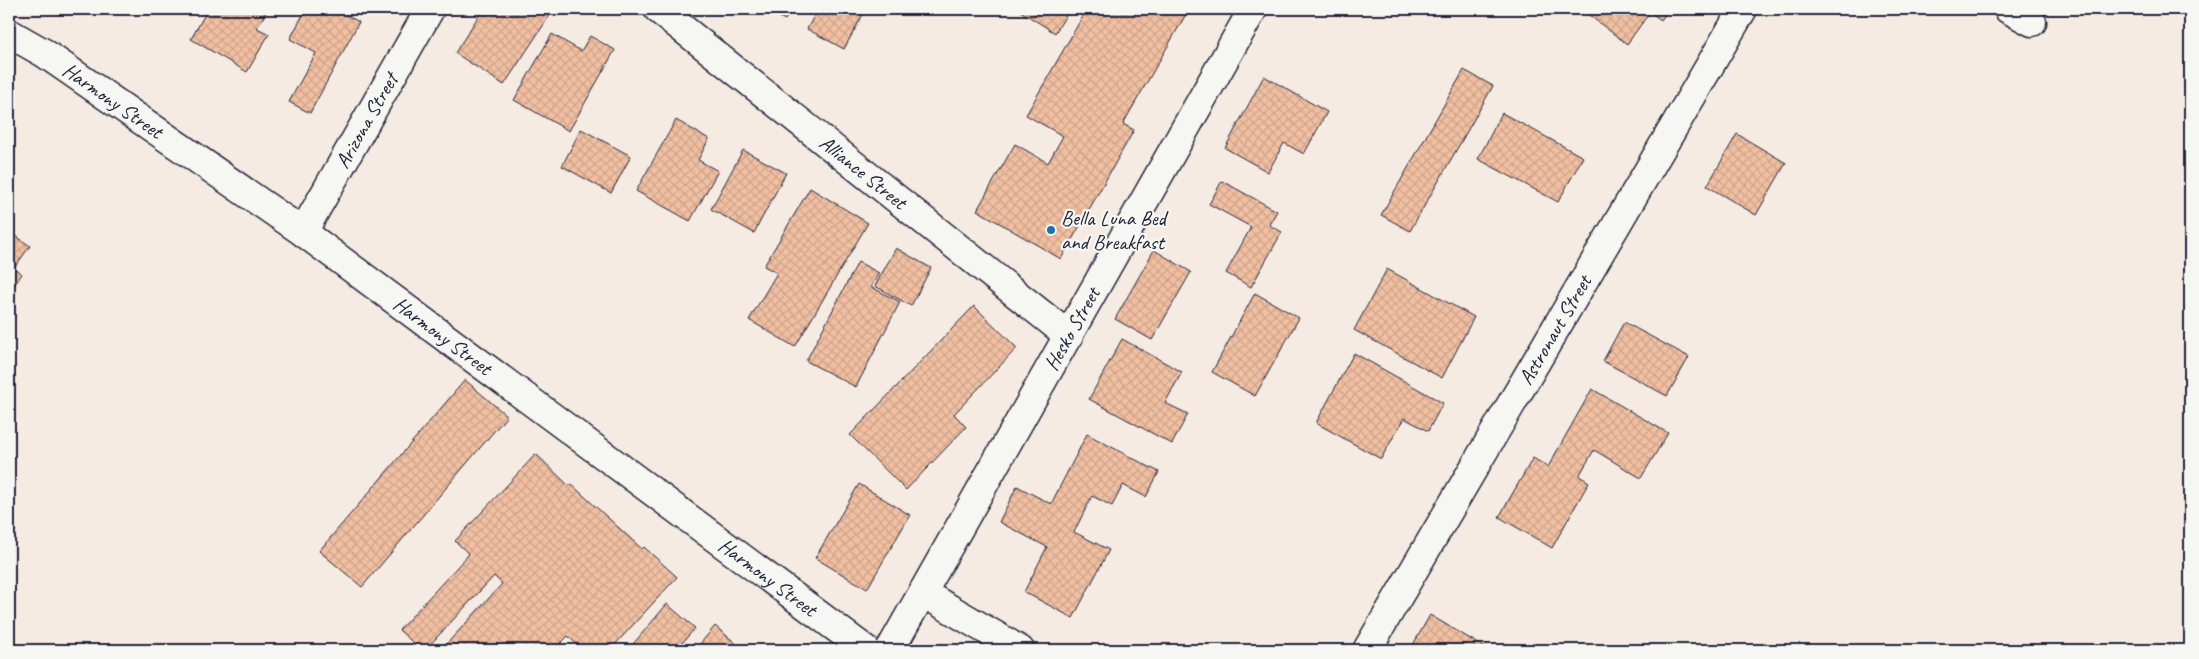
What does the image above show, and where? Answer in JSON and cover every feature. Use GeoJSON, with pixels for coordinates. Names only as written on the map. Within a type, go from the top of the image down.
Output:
{"type":"FeatureCollection","features":[{"type":"Feature","properties":{"kind":"street","name":"Arizona Street"},"geometry":{"type":"LineString","coordinates":[[303,232],[430,9]]}},
{"type":"Feature","properties":{"kind":"street","name":"Alliance Street"},"geometry":{"type":"LineString","coordinates":[[658,9],[1069,336]]}},
{"type":"Feature","properties":{"kind":"street","name":"Hesko Street"},"geometry":{"type":"LineString","coordinates":[[890,650],[1253,9]]}},
{"type":"Feature","properties":{"kind":"street","name":"Astronaut Street"},"geometry":{"type":"LineString","coordinates":[[1367,650],[1743,9]]}},
{"type":"Feature","properties":{"kind":"street"},"geometry":{"type":"LineString","coordinates":[[2008,9],[2032,22]]}},
{"type":"Feature","properties":{"kind":"street","name":"Harmony Street"},"geometry":{"type":"LineString","coordinates":[[9,33],[44,53],[303,232],[866,650]]}},
{"type":"Feature","properties":{"kind":"street"},"geometry":{"type":"LineString","coordinates":[[923,593],[1020,650]]}},
{"type":"Feature","properties":{"kind":"building"},"geometry":{"type":"Polygon","coordinates":[[[208,9],[268,9],[257,28],[269,34],[247,72],[191,39],[208,9]]]}},
{"type":"Feature","properties":{"kind":"building"},"geometry":{"type":"Polygon","coordinates":[[[306,9],[335,9],[359,22],[310,113],[289,102],[316,53],[290,39],[306,9]]]}},
{"type":"Feature","properties":{"kind":"building"},"geometry":{"type":"Polygon","coordinates":[[[483,9],[554,9],[504,85],[455,53],[483,9]]]}},
{"type":"Feature","properties":{"kind":"building"},"geometry":{"type":"Polygon","coordinates":[[[764,9],[792,9],[785,20],[764,9]]]}},
{"type":"Feature","properties":{"kind":"building"},"geometry":{"type":"Polygon","coordinates":[[[818,9],[866,9],[844,49],[807,29],[818,9]]]}},
{"type":"Feature","properties":{"kind":"building"},"geometry":{"type":"Polygon","coordinates":[[[1017,9],[1070,9],[1055,33],[1017,9]]]}},
{"type":"Feature","properties":{"kind":"building"},"geometry":{"type":"Polygon","coordinates":[[[1087,9],[1189,9],[1123,124],[1134,130],[1061,259],[977,210],[1015,144],[1048,163],[1063,136],[1026,115],[1087,9]]]}},
{"type":"Feature","properties":{"kind":"building"},"geometry":{"type":"Polygon","coordinates":[[[1581,9],[1669,9],[1661,20],[1650,12],[1627,44],[1581,9]]]}},
{"type":"Feature","properties":{"kind":"building"},"geometry":{"type":"Polygon","coordinates":[[[552,34],[581,51],[590,36],[615,50],[569,131],[514,100],[552,34]]]}},
{"type":"Feature","properties":{"kind":"building"},"geometry":{"type":"Polygon","coordinates":[[[1464,70],[1493,86],[1410,231],[1381,215],[1464,70]]]}},
{"type":"Feature","properties":{"kind":"building"},"geometry":{"type":"Polygon","coordinates":[[[1264,76],[1327,112],[1304,154],[1284,143],[1268,172],[1225,148],[1264,76]]]}},
{"type":"Feature","properties":{"kind":"building"},"geometry":{"type":"Polygon","coordinates":[[[1502,113],[1583,157],[1558,202],[1478,159],[1502,113]]]}},
{"type":"Feature","properties":{"kind":"building"},"geometry":{"type":"Polygon","coordinates":[[[676,120],[709,139],[698,160],[718,171],[690,221],[636,191],[676,120]]]}},
{"type":"Feature","properties":{"kind":"building"},"geometry":{"type":"Polygon","coordinates":[[[581,129],[631,156],[611,193],[562,166],[581,129]]]}},
{"type":"Feature","properties":{"kind":"building"},"geometry":{"type":"Polygon","coordinates":[[[1737,134],[1786,163],[1756,215],[1707,186],[1737,134]]]}},
{"type":"Feature","properties":{"kind":"building"},"geometry":{"type":"Polygon","coordinates":[[[743,150],[786,173],[754,233],[711,209],[743,150]]]}},
{"type":"Feature","properties":{"kind":"building"},"geometry":{"type":"Polygon","coordinates":[[[1222,181],[1277,211],[1269,225],[1282,232],[1251,287],[1226,273],[1251,227],[1209,204],[1222,181]]]}},
{"type":"Feature","properties":{"kind":"building"},"geometry":{"type":"Polygon","coordinates":[[[810,188],[868,223],[795,347],[749,320],[777,273],[764,266],[810,188]]]}},
{"type":"Feature","properties":{"kind":"building"},"geometry":{"type":"Polygon","coordinates":[[[9,231],[30,246],[14,268],[22,274],[9,293],[9,231]]]}},
{"type":"Feature","properties":{"kind":"building"},"geometry":{"type":"Polygon","coordinates":[[[896,248],[931,268],[911,306],[875,286],[896,248]]]}},
{"type":"Feature","properties":{"kind":"building"},"geometry":{"type":"Polygon","coordinates":[[[1154,250],[1191,272],[1152,340],[1115,319],[1154,250]]]}},
{"type":"Feature","properties":{"kind":"building"},"geometry":{"type":"Polygon","coordinates":[[[858,262],[879,273],[871,287],[900,302],[856,387],[806,361],[858,262]]]}},
{"type":"Feature","properties":{"kind":"building"},"geometry":{"type":"Polygon","coordinates":[[[1387,269],[1474,317],[1442,378],[1354,330],[1387,269]]]}},
{"type":"Feature","properties":{"kind":"building"},"geometry":{"type":"Polygon","coordinates":[[[1255,293],[1299,318],[1255,396],[1212,372],[1255,293]]]}},
{"type":"Feature","properties":{"kind":"building"},"geometry":{"type":"Polygon","coordinates":[[[974,306],[1017,348],[954,414],[966,427],[906,490],[850,435],[974,306]]]}},
{"type":"Feature","properties":{"kind":"building"},"geometry":{"type":"Polygon","coordinates":[[[1624,322],[1689,357],[1667,396],[1603,361],[1624,322]]]}},
{"type":"Feature","properties":{"kind":"building"},"geometry":{"type":"Polygon","coordinates":[[[1122,339],[1182,372],[1165,403],[1188,414],[1172,444],[1089,399],[1122,339]]]}},
{"type":"Feature","properties":{"kind":"building"},"geometry":{"type":"Polygon","coordinates":[[[1354,353],[1443,403],[1428,431],[1404,418],[1381,459],[1316,423],[1354,353]]]}},
{"type":"Feature","properties":{"kind":"building"},"geometry":{"type":"Polygon","coordinates":[[[465,380],[507,416],[362,587],[319,551],[465,380]]]}},
{"type":"Feature","properties":{"kind":"building"},"geometry":{"type":"Polygon","coordinates":[[[1592,389],[1668,433],[1641,478],[1594,450],[1579,476],[1589,482],[1552,548],[1499,517],[1533,458],[1548,467],[1592,389]]]}},
{"type":"Feature","properties":{"kind":"building"},"geometry":{"type":"Polygon","coordinates":[[[1087,434],[1159,472],[1146,497],[1123,485],[1112,506],[1092,496],[1074,532],[1109,550],[1073,618],[1024,592],[1047,547],[999,522],[1017,486],[1051,504],[1087,434]]]}},
{"type":"Feature","properties":{"kind":"building"},"geometry":{"type":"Polygon","coordinates":[[[536,454],[569,486],[571,484],[642,549],[644,547],[677,577],[610,650],[583,650],[568,636],[554,650],[441,650],[502,584],[494,576],[425,650],[421,650],[399,630],[469,554],[455,541],[536,454]]]}},
{"type":"Feature","properties":{"kind":"building"},"geometry":{"type":"Polygon","coordinates":[[[859,484],[910,515],[867,589],[815,558],[859,484]]]}},
{"type":"Feature","properties":{"kind":"building"},"geometry":{"type":"Polygon","coordinates":[[[667,604],[695,628],[676,650],[628,650],[667,604]]]}},
{"type":"Feature","properties":{"kind":"building"},"geometry":{"type":"Polygon","coordinates":[[[1430,615],[1489,650],[1410,650],[1430,615]]]}},
{"type":"Feature","properties":{"kind":"building"},"geometry":{"type":"Polygon","coordinates":[[[715,626],[739,646],[736,650],[695,650],[715,626]]]}},
{"type":"Feature","properties":{"kind":"building"},"geometry":{"type":"Polygon","coordinates":[[[751,645],[762,650],[748,650],[751,645]]]}},
{"type":"Feature","properties":{"kind":"place","name":"Bella Luna Bed and Breakfast"},"geometry":{"type":"Point","coordinates":[1051,230]}}]}
